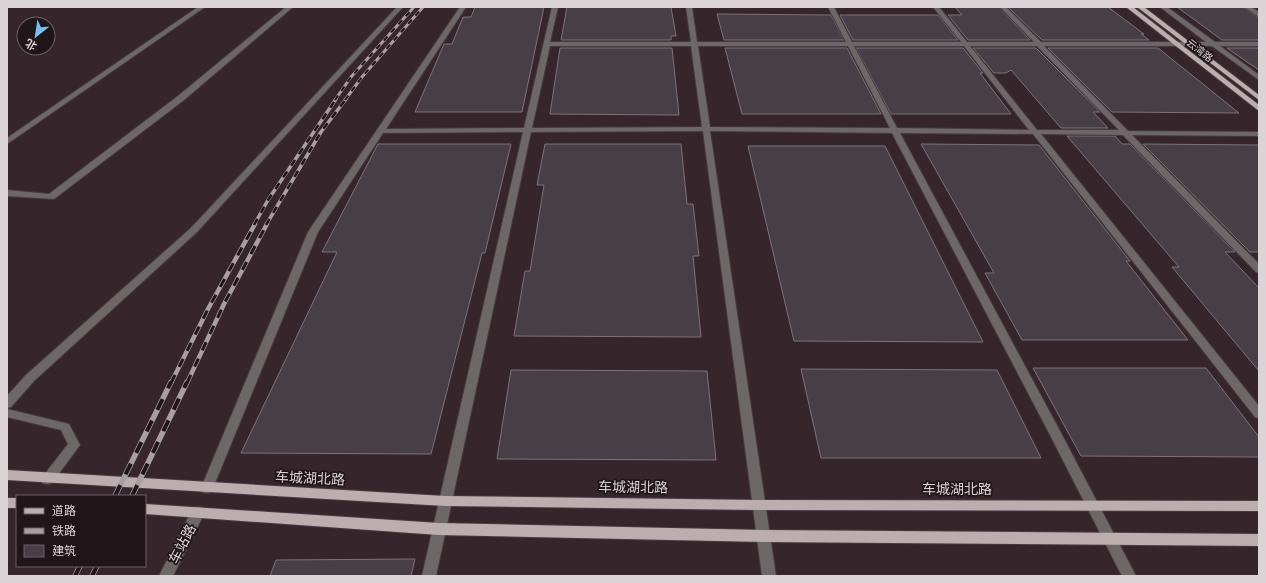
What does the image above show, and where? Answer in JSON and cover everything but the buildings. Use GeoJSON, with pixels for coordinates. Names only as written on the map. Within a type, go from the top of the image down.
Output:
{"type":"FeatureCollection","features":[{"type":"Feature","properties":{"kind":"main road","name":"云湾路"},"geometry":{"type":"LineString","coordinates":[[1129,7],[1259,109]]}},
{"type":"Feature","properties":{"kind":"main road","name":"云湾路"},"geometry":{"type":"LineString","coordinates":[[1140,7],[1259,98]]}},
{"type":"Feature","properties":{"kind":"main road","name":"车城湖北路"},"geometry":{"type":"LineString","coordinates":[[7,475],[47,479],[445,501],[759,505],[1259,506]]}},
{"type":"Feature","properties":{"kind":"main road"},"geometry":{"type":"LineString","coordinates":[[146,509],[439,529],[764,536],[1259,540]]}},
{"type":"Feature","properties":{"kind":"street"},"geometry":{"type":"LineString","coordinates":[[7,142],[202,7]]}},
{"type":"Feature","properties":{"kind":"street"},"geometry":{"type":"LineString","coordinates":[[7,193],[51,197],[181,98],[290,7]]}},
{"type":"Feature","properties":{"kind":"street"},"geometry":{"type":"LineString","coordinates":[[7,404],[30,378],[194,230],[400,7]]}},
{"type":"Feature","properties":{"kind":"street"},"geometry":{"type":"LineString","coordinates":[[207,488],[313,232],[464,7]]}},
{"type":"Feature","properties":{"kind":"street"},"geometry":{"type":"LineString","coordinates":[[429,576],[555,7]]}},
{"type":"Feature","properties":{"kind":"street"},"geometry":{"type":"LineString","coordinates":[[689,7],[769,576]]}},
{"type":"Feature","properties":{"kind":"street"},"geometry":{"type":"LineString","coordinates":[[832,7],[895,131],[1129,576]]}},
{"type":"Feature","properties":{"kind":"street"},"geometry":{"type":"LineString","coordinates":[[936,7],[1259,414]]}},
{"type":"Feature","properties":{"kind":"street"},"geometry":{"type":"LineString","coordinates":[[1003,7],[1257,266]]}},
{"type":"Feature","properties":{"kind":"street"},"geometry":{"type":"LineString","coordinates":[[1163,7],[1259,78]]}},
{"type":"Feature","properties":{"kind":"street"},"geometry":{"type":"LineString","coordinates":[[1247,7],[1259,15]]}},
{"type":"Feature","properties":{"kind":"street"},"geometry":{"type":"LineString","coordinates":[[547,44],[1259,44]]}},
{"type":"Feature","properties":{"kind":"street"},"geometry":{"type":"LineString","coordinates":[[381,131],[706,129],[1259,134]]}},
{"type":"Feature","properties":{"kind":"street"},"geometry":{"type":"LineString","coordinates":[[7,413],[65,427],[74,445],[47,479]]}},
{"type":"Feature","properties":{"kind":"street","name":"车站路"},"geometry":{"type":"LineString","coordinates":[[166,576],[198,512]]}},
{"type":"Feature","properties":{"kind":"shaded area"},"geometry":{"type":"Polygon","coordinates":[[[7,7],[1259,7],[1259,576],[7,576],[7,7]]]}},
{"type":"Feature","properties":{"kind":"railway"},"geometry":{"type":"LineString","coordinates":[[335,100],[351,77],[414,7]]}},
{"type":"Feature","properties":{"kind":"railway"},"geometry":{"type":"LineString","coordinates":[[345,100],[362,77],[423,7]]}},
{"type":"Feature","properties":{"kind":"railway"},"geometry":{"type":"LineString","coordinates":[[254,225],[268,200],[336,99]]}},
{"type":"Feature","properties":{"kind":"railway"},"geometry":{"type":"LineString","coordinates":[[266,225],[321,132],[346,99]]}},
{"type":"Feature","properties":{"kind":"railway"},"geometry":{"type":"LineString","coordinates":[[171,383],[208,309],[255,224]]}},
{"type":"Feature","properties":{"kind":"railway"},"geometry":{"type":"LineString","coordinates":[[187,383],[224,304],[267,224]]}},
{"type":"Feature","properties":{"kind":"railway"},"geometry":{"type":"LineString","coordinates":[[115,495],[171,382]]}},
{"type":"Feature","properties":{"kind":"railway"},"geometry":{"type":"LineString","coordinates":[[132,495],[187,382]]}},
{"type":"Feature","properties":{"kind":"railway"},"geometry":{"type":"LineString","coordinates":[[75,576],[80,567]]}},
{"type":"Feature","properties":{"kind":"railway"},"geometry":{"type":"LineString","coordinates":[[92,576],[96,567]]}}]}
